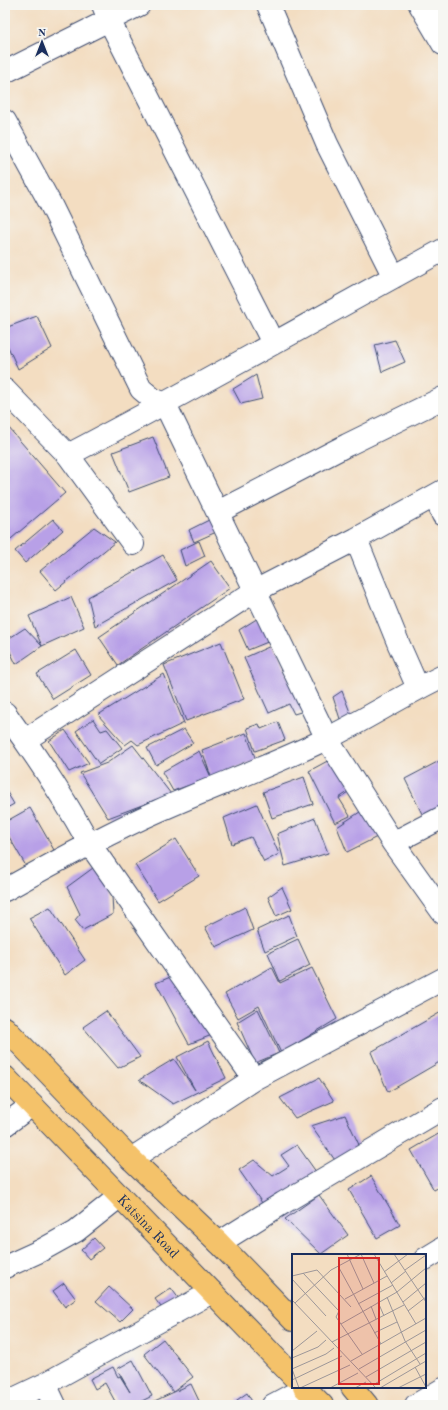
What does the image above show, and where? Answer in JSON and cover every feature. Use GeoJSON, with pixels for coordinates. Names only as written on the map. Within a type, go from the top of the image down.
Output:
{"type":"FeatureCollection","features":[{"type":"Feature","properties":{"kind":"highway"},"geometry":{"type":"LineString","coordinates":[[5,1028],[131,1159],[219,1243],[292,1319]]}},
{"type":"Feature","properties":{"kind":"highway","name":"Katsina Road"},"geometry":{"type":"LineString","coordinates":[[5,1077],[292,1375]]}},
{"type":"Feature","properties":{"kind":"highway","name":"Katsina Road"},"geometry":{"type":"LineString","coordinates":[[305,1388],[322,1405]]}},
{"type":"Feature","properties":{"kind":"highway"},"geometry":{"type":"LineString","coordinates":[[353,1388],[367,1405]]}},
{"type":"Feature","properties":{"kind":"street"},"geometry":{"type":"LineString","coordinates":[[5,72],[106,12],[139,5]]}},
{"type":"Feature","properties":{"kind":"street"},"geometry":{"type":"LineString","coordinates":[[268,5],[327,144],[394,277]]}},
{"type":"Feature","properties":{"kind":"street"},"geometry":{"type":"LineString","coordinates":[[430,10],[443,44]]}},
{"type":"Feature","properties":{"kind":"street"},"geometry":{"type":"LineString","coordinates":[[106,12],[273,343]]}},
{"type":"Feature","properties":{"kind":"street"},"geometry":{"type":"LineString","coordinates":[[5,121],[50,203],[141,389],[153,399],[165,404],[327,739],[393,843],[443,913]]}},
{"type":"Feature","properties":{"kind":"street"},"geometry":{"type":"LineString","coordinates":[[68,455],[165,404],[443,250]]}},
{"type":"Feature","properties":{"kind":"street"},"geometry":{"type":"LineString","coordinates":[[5,390],[68,455],[133,544]]}},
{"type":"Feature","properties":{"kind":"street"},"geometry":{"type":"LineString","coordinates":[[218,512],[347,445],[443,398]]}},
{"type":"Feature","properties":{"kind":"street"},"geometry":{"type":"LineString","coordinates":[[25,740],[255,591],[356,539],[440,501]]}},
{"type":"Feature","properties":{"kind":"street"},"geometry":{"type":"LineString","coordinates":[[356,539],[398,645],[418,688]]}},
{"type":"Feature","properties":{"kind":"street"},"geometry":{"type":"LineString","coordinates":[[5,890],[90,843],[158,811],[260,770],[327,739],[418,688],[443,676]]}},
{"type":"Feature","properties":{"kind":"street"},"geometry":{"type":"LineString","coordinates":[[5,713],[25,740],[90,843],[254,1079]]}},
{"type":"Feature","properties":{"kind":"street"},"geometry":{"type":"LineString","coordinates":[[393,843],[443,817]]}},
{"type":"Feature","properties":{"kind":"street"},"geometry":{"type":"LineString","coordinates":[[131,1159],[254,1079],[443,979]]}},
{"type":"Feature","properties":{"kind":"street"},"geometry":{"type":"LineString","coordinates":[[5,1125],[32,1105]]}},
{"type":"Feature","properties":{"kind":"street"},"geometry":{"type":"LineString","coordinates":[[219,1243],[443,1108]]}},
{"type":"Feature","properties":{"kind":"street"},"geometry":{"type":"LineString","coordinates":[[5,1267],[40,1251],[76,1231],[120,1196]]}},
{"type":"Feature","properties":{"kind":"street"},"geometry":{"type":"LineString","coordinates":[[426,1258],[443,1248]]}},
{"type":"Feature","properties":{"kind":"street"},"geometry":{"type":"LineString","coordinates":[[5,1403],[45,1384],[212,1292]]}},
{"type":"Feature","properties":{"kind":"street"},"geometry":{"type":"LineString","coordinates":[[45,1384],[55,1405]]}},
{"type":"Feature","properties":{"kind":"street"},"geometry":{"type":"LineString","coordinates":[[273,1405],[296,1388]]}},
{"type":"Feature","properties":{"kind":"street"},"geometry":{"type":"LineString","coordinates":[[416,1405],[443,1389]]}},
{"type":"Feature","properties":{"kind":"building"},"geometry":{"type":"Polygon","coordinates":[[[37,316],[52,348],[18,369],[5,340],[5,328],[37,316]]]}},
{"type":"Feature","properties":{"kind":"building"},"geometry":{"type":"Polygon","coordinates":[[[395,340],[405,362],[382,372],[375,345],[395,340]]]}},
{"type":"Feature","properties":{"kind":"building"},"geometry":{"type":"Polygon","coordinates":[[[256,375],[262,399],[241,404],[233,389],[256,375]]]}},
{"type":"Feature","properties":{"kind":"building"},"geometry":{"type":"Polygon","coordinates":[[[8,427],[65,493],[5,544],[5,430],[8,427]]]}},
{"type":"Feature","properties":{"kind":"building"},"geometry":{"type":"Polygon","coordinates":[[[153,437],[169,477],[129,492],[113,452],[153,437]]]}},
{"type":"Feature","properties":{"kind":"building"},"geometry":{"type":"Polygon","coordinates":[[[217,516],[223,529],[194,542],[189,530],[217,516]]]}},
{"type":"Feature","properties":{"kind":"building"},"geometry":{"type":"Polygon","coordinates":[[[53,519],[63,530],[25,563],[15,551],[53,519]]]}},
{"type":"Feature","properties":{"kind":"building"},"geometry":{"type":"Polygon","coordinates":[[[94,527],[115,542],[56,590],[40,571],[94,527]]]}},
{"type":"Feature","properties":{"kind":"building"},"geometry":{"type":"Polygon","coordinates":[[[199,541],[205,556],[185,566],[180,550],[199,541]]]}},
{"type":"Feature","properties":{"kind":"building"},"geometry":{"type":"Polygon","coordinates":[[[163,555],[177,580],[95,626],[88,597],[163,555]]]}},
{"type":"Feature","properties":{"kind":"building"},"geometry":{"type":"Polygon","coordinates":[[[211,561],[230,588],[118,665],[99,637],[211,561]]]}},
{"type":"Feature","properties":{"kind":"building"},"geometry":{"type":"Polygon","coordinates":[[[71,597],[84,627],[42,646],[29,616],[71,597]]]}},
{"type":"Feature","properties":{"kind":"building"},"geometry":{"type":"Polygon","coordinates":[[[263,615],[275,639],[248,650],[239,630],[263,615]]]}},
{"type":"Feature","properties":{"kind":"building"},"geometry":{"type":"Polygon","coordinates":[[[25,628],[42,646],[16,664],[5,641],[25,628]]]}},
{"type":"Feature","properties":{"kind":"building"},"geometry":{"type":"Polygon","coordinates":[[[221,642],[244,699],[186,721],[164,665],[221,642]]]}},
{"type":"Feature","properties":{"kind":"building"},"geometry":{"type":"Polygon","coordinates":[[[273,645],[304,711],[294,714],[289,704],[269,713],[244,658],[273,645]]]}},
{"type":"Feature","properties":{"kind":"building"},"geometry":{"type":"Polygon","coordinates":[[[76,650],[91,675],[53,699],[37,674],[76,650]]]}},
{"type":"Feature","properties":{"kind":"building"},"geometry":{"type":"Polygon","coordinates":[[[164,674],[184,723],[138,745],[132,740],[125,745],[98,715],[164,674]]]}},
{"type":"Feature","properties":{"kind":"building"},"geometry":{"type":"Polygon","coordinates":[[[342,691],[353,720],[341,722],[333,697],[342,691]]]}},
{"type":"Feature","properties":{"kind":"building"},"geometry":{"type":"Polygon","coordinates":[[[93,719],[101,731],[107,729],[122,748],[99,764],[76,731],[93,719]]]}},
{"type":"Feature","properties":{"kind":"building"},"geometry":{"type":"Polygon","coordinates":[[[278,722],[285,740],[255,751],[247,728],[259,724],[261,729],[278,722]]]}},
{"type":"Feature","properties":{"kind":"building"},"geometry":{"type":"Polygon","coordinates":[[[184,729],[193,743],[156,765],[147,748],[184,729]]]}},
{"type":"Feature","properties":{"kind":"building"},"geometry":{"type":"Polygon","coordinates":[[[65,730],[89,763],[69,772],[49,741],[65,730]]]}},
{"type":"Feature","properties":{"kind":"building"},"geometry":{"type":"Polygon","coordinates":[[[246,733],[256,760],[211,777],[202,750],[246,733]]]}},
{"type":"Feature","properties":{"kind":"building"},"geometry":{"type":"Polygon","coordinates":[[[133,745],[171,794],[108,818],[80,773],[107,763],[133,745]]]}},
{"type":"Feature","properties":{"kind":"building"},"geometry":{"type":"Polygon","coordinates":[[[199,751],[211,777],[173,791],[162,772],[199,751]]]}},
{"type":"Feature","properties":{"kind":"building"},"geometry":{"type":"Polygon","coordinates":[[[333,758],[354,788],[339,798],[350,816],[335,823],[309,771],[333,758]]]}},
{"type":"Feature","properties":{"kind":"building"},"geometry":{"type":"Polygon","coordinates":[[[443,759],[443,807],[424,818],[405,779],[443,759]]]}},
{"type":"Feature","properties":{"kind":"building"},"geometry":{"type":"Polygon","coordinates":[[[304,777],[313,804],[272,818],[263,792],[304,777]]]}},
{"type":"Feature","properties":{"kind":"building"},"geometry":{"type":"Polygon","coordinates":[[[5,789],[14,804],[5,809],[5,789]]]}},
{"type":"Feature","properties":{"kind":"building"},"geometry":{"type":"Polygon","coordinates":[[[257,804],[279,854],[264,862],[251,837],[232,844],[224,818],[257,804]]]}},
{"type":"Feature","properties":{"kind":"building"},"geometry":{"type":"Polygon","coordinates":[[[30,808],[54,850],[26,866],[5,830],[5,822],[30,808]]]}},
{"type":"Feature","properties":{"kind":"building"},"geometry":{"type":"Polygon","coordinates":[[[366,808],[383,834],[347,852],[337,827],[366,808]]]}},
{"type":"Feature","properties":{"kind":"building"},"geometry":{"type":"Polygon","coordinates":[[[315,818],[328,853],[285,866],[277,834],[315,818]]]}},
{"type":"Feature","properties":{"kind":"building"},"geometry":{"type":"Polygon","coordinates":[[[176,839],[199,876],[158,901],[135,865],[176,839]]]}},
{"type":"Feature","properties":{"kind":"building"},"geometry":{"type":"Polygon","coordinates":[[[93,868],[111,878],[113,914],[83,930],[75,920],[80,914],[67,887],[93,868]]]}},
{"type":"Feature","properties":{"kind":"building"},"geometry":{"type":"Polygon","coordinates":[[[282,887],[292,909],[276,916],[268,897],[282,887]]]}},
{"type":"Feature","properties":{"kind":"building"},"geometry":{"type":"Polygon","coordinates":[[[50,907],[85,960],[65,975],[29,918],[50,907]]]}},
{"type":"Feature","properties":{"kind":"building"},"geometry":{"type":"Polygon","coordinates":[[[245,907],[253,930],[216,947],[205,927],[245,907]]]}},
{"type":"Feature","properties":{"kind":"building"},"geometry":{"type":"Polygon","coordinates":[[[289,915],[297,936],[265,951],[257,930],[289,915]]]}},
{"type":"Feature","properties":{"kind":"building"},"geometry":{"type":"Polygon","coordinates":[[[298,939],[310,965],[280,981],[268,953],[298,939]]]}},
{"type":"Feature","properties":{"kind":"building"},"geometry":{"type":"Polygon","coordinates":[[[272,967],[280,983],[312,968],[337,1019],[281,1053],[259,1006],[238,1018],[225,994],[272,967]]]}},
{"type":"Feature","properties":{"kind":"building"},"geometry":{"type":"Polygon","coordinates":[[[180,973],[217,1033],[189,1044],[156,983],[180,973]]]}},
{"type":"Feature","properties":{"kind":"building"},"geometry":{"type":"Polygon","coordinates":[[[258,1009],[279,1053],[255,1063],[237,1022],[258,1009]]]}},
{"type":"Feature","properties":{"kind":"building"},"geometry":{"type":"Polygon","coordinates":[[[106,1011],[140,1057],[118,1068],[83,1027],[106,1011]]]}},
{"type":"Feature","properties":{"kind":"building"},"geometry":{"type":"Polygon","coordinates":[[[443,1011],[443,1060],[388,1092],[371,1052],[443,1011]]]}},
{"type":"Feature","properties":{"kind":"building"},"geometry":{"type":"Polygon","coordinates":[[[208,1041],[226,1078],[173,1104],[139,1080],[174,1059],[195,1090],[177,1057],[208,1041]]]}},
{"type":"Feature","properties":{"kind":"building"},"geometry":{"type":"Polygon","coordinates":[[[319,1078],[334,1101],[295,1118],[280,1098],[319,1078]]]}},
{"type":"Feature","properties":{"kind":"building"},"geometry":{"type":"Polygon","coordinates":[[[345,1115],[361,1149],[337,1163],[311,1126],[345,1115]]]}},
{"type":"Feature","properties":{"kind":"building"},"geometry":{"type":"Polygon","coordinates":[[[440,1133],[443,1137],[443,1185],[434,1190],[411,1150],[440,1133]]]}},
{"type":"Feature","properties":{"kind":"building"},"geometry":{"type":"Polygon","coordinates":[[[297,1145],[319,1176],[267,1210],[239,1170],[254,1160],[273,1176],[289,1166],[281,1155],[297,1145]]]}},
{"type":"Feature","properties":{"kind":"building"},"geometry":{"type":"Polygon","coordinates":[[[371,1176],[400,1225],[377,1238],[349,1190],[371,1176]]]}},
{"type":"Feature","properties":{"kind":"building"},"geometry":{"type":"Polygon","coordinates":[[[319,1195],[348,1235],[321,1254],[285,1219],[319,1195]]]}},
{"type":"Feature","properties":{"kind":"building"},"geometry":{"type":"Polygon","coordinates":[[[94,1238],[103,1248],[89,1259],[81,1250],[94,1238]]]}},
{"type":"Feature","properties":{"kind":"building"},"geometry":{"type":"Polygon","coordinates":[[[64,1283],[76,1299],[65,1307],[53,1291],[64,1283]]]}},
{"type":"Feature","properties":{"kind":"building"},"geometry":{"type":"Polygon","coordinates":[[[109,1287],[133,1309],[120,1322],[96,1301],[109,1287]]]}},
{"type":"Feature","properties":{"kind":"building"},"geometry":{"type":"Polygon","coordinates":[[[171,1288],[182,1303],[167,1315],[155,1299],[171,1288]]]}},
{"type":"Feature","properties":{"kind":"building"},"geometry":{"type":"Polygon","coordinates":[[[163,1339],[193,1377],[173,1392],[144,1354],[163,1339]]]}},
{"type":"Feature","properties":{"kind":"building"},"geometry":{"type":"Polygon","coordinates":[[[133,1360],[152,1396],[136,1404],[135,1402],[130,1405],[117,1405],[105,1383],[95,1389],[90,1379],[113,1367],[118,1377],[120,1376],[130,1392],[117,1369],[133,1360]]]}},
{"type":"Feature","properties":{"kind":"building"},"geometry":{"type":"Polygon","coordinates":[[[191,1384],[201,1405],[146,1405],[174,1392],[191,1384]]]}},
{"type":"Feature","properties":{"kind":"building"},"geometry":{"type":"Polygon","coordinates":[[[247,1393],[254,1405],[240,1405],[237,1400],[247,1393]]]}}]}
